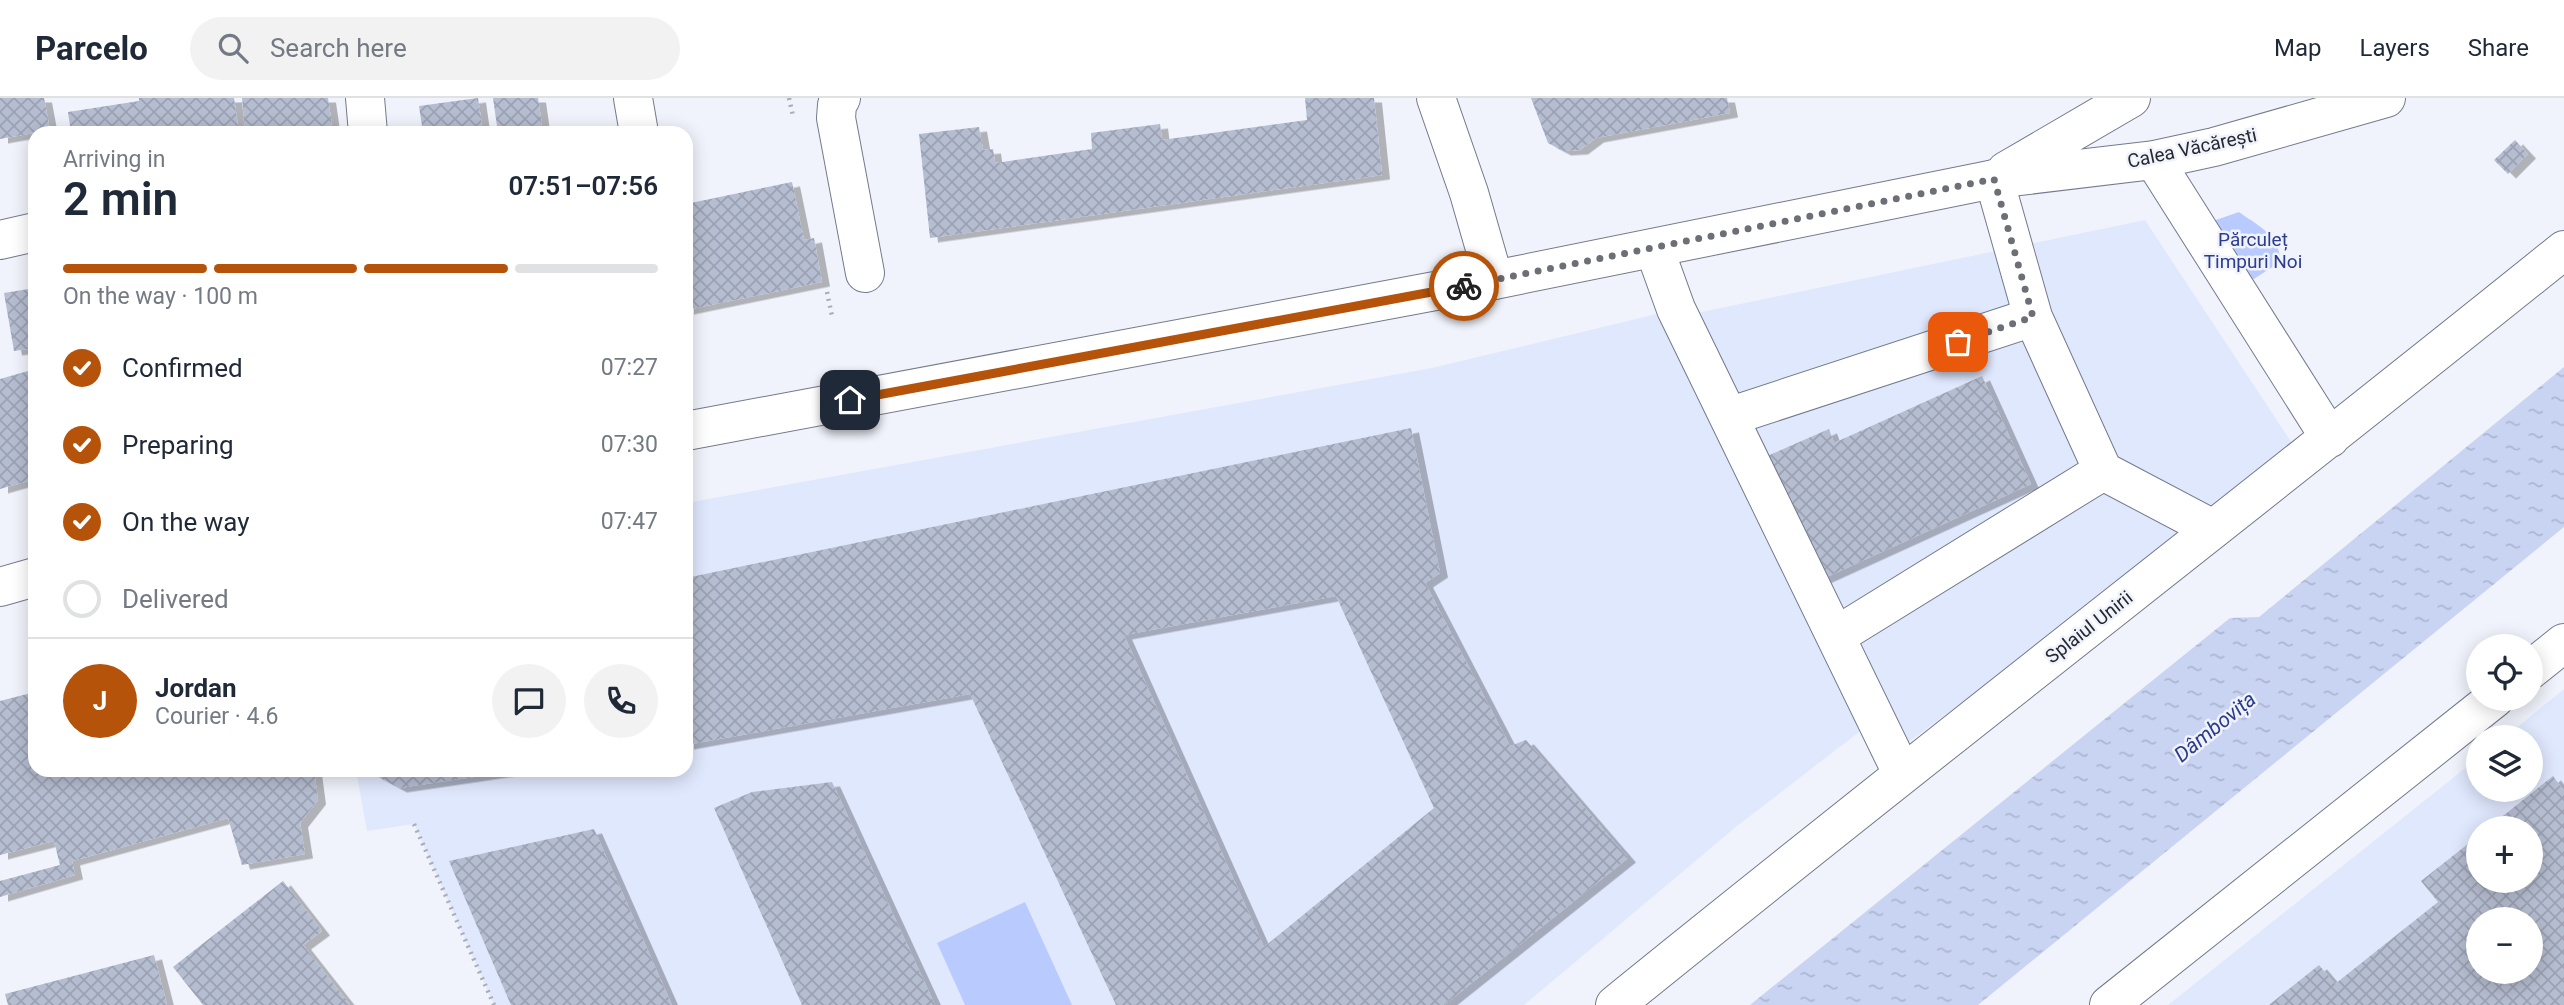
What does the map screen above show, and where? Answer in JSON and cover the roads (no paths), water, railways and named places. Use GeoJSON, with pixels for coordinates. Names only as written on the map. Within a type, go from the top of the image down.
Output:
{"type":"FeatureCollection","features":[{"type":"Feature","properties":{"kind":"main road"},"geometry":{"type":"LineString","coordinates":[[365,98],[367,126]]}},
{"type":"Feature","properties":{"kind":"main road"},"geometry":{"type":"LineString","coordinates":[[633,98],[638,126]]}},
{"type":"Feature","properties":{"kind":"main road"},"geometry":{"type":"LineString","coordinates":[[841,98],[836,105],[836,118],[865,273]]}},
{"type":"Feature","properties":{"kind":"main road"},"geometry":{"type":"LineString","coordinates":[[1436,98],[1469,193],[1494,280]]}},
{"type":"Feature","properties":{"kind":"main road","name":"Calea Văcărești"},"geometry":{"type":"LineString","coordinates":[[1994,179],[2131,98]]}},
{"type":"Feature","properties":{"kind":"main road","name":"Calea Văcărești"},"geometry":{"type":"LineString","coordinates":[[693,430],[1494,280],[1994,179],[2154,160],[2386,98]]}},
{"type":"Feature","properties":{"kind":"main road"},"geometry":{"type":"LineString","coordinates":[[2154,160],[2330,438]]}},
{"type":"Feature","properties":{"kind":"main road"},"geometry":{"type":"LineString","coordinates":[[1994,179],[2033,317],[2103,471],[2213,529]]}},
{"type":"Feature","properties":{"kind":"main road"},"geometry":{"type":"LineString","coordinates":[[0,240],[28,234]]}},
{"type":"Feature","properties":{"kind":"main road"},"geometry":{"type":"LineString","coordinates":[[1654,248],[1676,309],[1731,416],[1902,773]]}},
{"type":"Feature","properties":{"kind":"main road","name":"Splaiul Unirii"},"geometry":{"type":"LineString","coordinates":[[1615,1005],[1902,773],[2330,438],[2564,250]]}},
{"type":"Feature","properties":{"kind":"main road"},"geometry":{"type":"LineString","coordinates":[[1731,416],[2033,317]]}},
{"type":"Feature","properties":{"kind":"main road"},"geometry":{"type":"LineString","coordinates":[[1836,636],[2103,471]]}},
{"type":"Feature","properties":{"kind":"main road"},"geometry":{"type":"LineString","coordinates":[[0,587],[28,579]]}},
{"type":"Feature","properties":{"kind":"main road"},"geometry":{"type":"LineString","coordinates":[[2543,660],[2564,643]]}},
{"type":"Feature","properties":{"kind":"main road"},"geometry":{"type":"LineString","coordinates":[[2109,1005],[2479,711]]}},
{"type":"Feature","properties":{"kind":"water","name":"Dâmbovița"},"geometry":{"type":"Polygon","coordinates":[[[2564,367],[2564,527],[1978,1005],[1750,1005],[2230,618],[2259,617],[2564,367]]]}},
{"type":"Feature","properties":{"kind":"park label","name":"Părculeț Timpuri Noi"},"geometry":{"type":"Point","coordinates":[2253,250]}}]}
